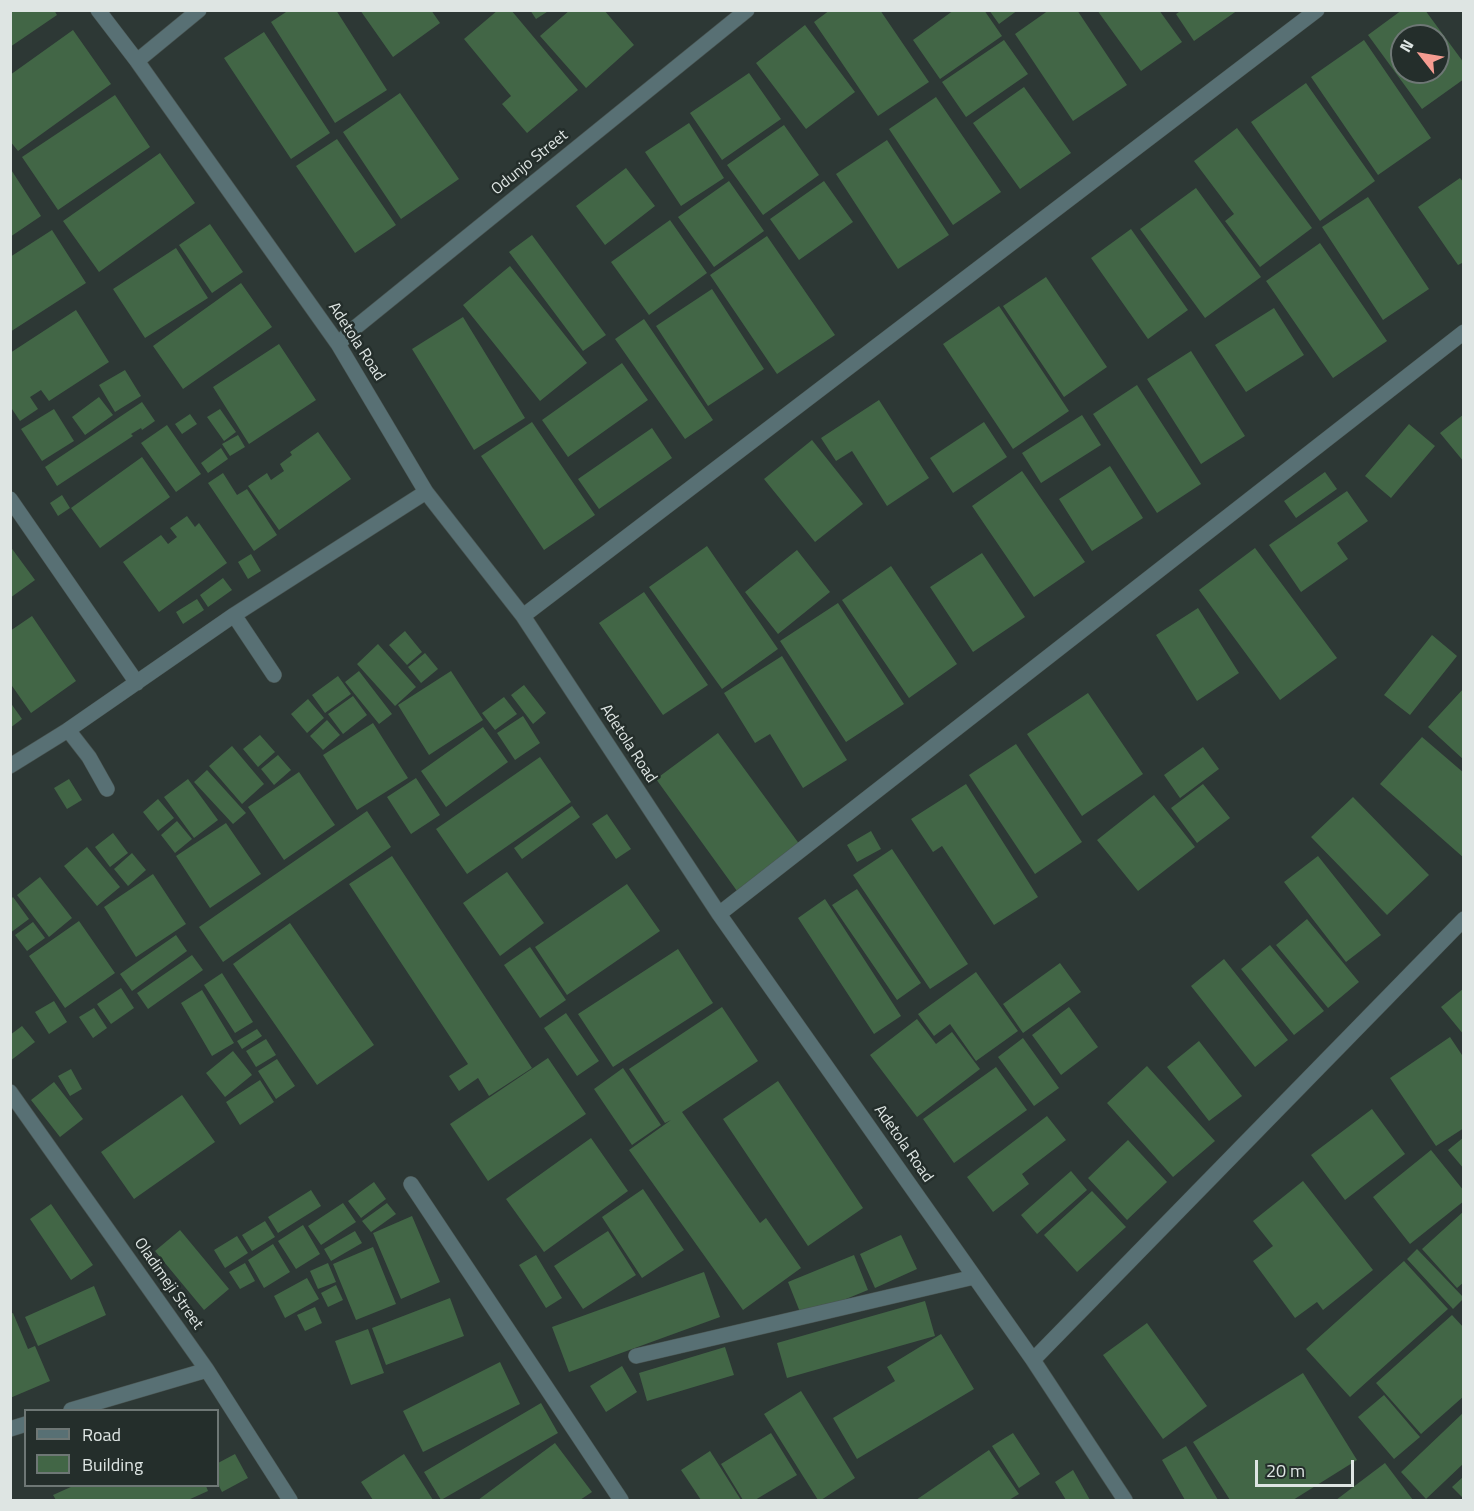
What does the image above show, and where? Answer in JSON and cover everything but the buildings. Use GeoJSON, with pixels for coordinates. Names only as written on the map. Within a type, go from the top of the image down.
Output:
{"type":"FeatureCollection","features":[{"type":"Feature","properties":{"kind":"street","name":"Adetola Road"},"geometry":{"type":"LineString","coordinates":[[98,10],[338,344],[426,492],[523,616],[718,914],[1033,1360],[1125,1500]]}},
{"type":"Feature","properties":{"kind":"street"},"geometry":{"type":"LineString","coordinates":[[136,61],[199,10]]}},
{"type":"Feature","properties":{"kind":"street","name":"Odunjo Street"},"geometry":{"type":"LineString","coordinates":[[338,344],[747,10]]}},
{"type":"Feature","properties":{"kind":"street"},"geometry":{"type":"LineString","coordinates":[[523,616],[1317,10]]}},
{"type":"Feature","properties":{"kind":"street"},"geometry":{"type":"LineString","coordinates":[[718,914],[1464,332]]}},
{"type":"Feature","properties":{"kind":"street"},"geometry":{"type":"LineString","coordinates":[[10,766],[68,730],[234,615],[426,492]]}},
{"type":"Feature","properties":{"kind":"street"},"geometry":{"type":"LineString","coordinates":[[10,499],[137,683]]}},
{"type":"Feature","properties":{"kind":"street"},"geometry":{"type":"LineString","coordinates":[[234,615],[274,675]]}},
{"type":"Feature","properties":{"kind":"street"},"geometry":{"type":"LineString","coordinates":[[68,730],[89,757],[106,789]]}},
{"type":"Feature","properties":{"kind":"street"},"geometry":{"type":"LineString","coordinates":[[1033,1360],[1464,919]]}},
{"type":"Feature","properties":{"kind":"street","name":"Oladimeji Street"},"geometry":{"type":"LineString","coordinates":[[10,1092],[207,1370],[290,1500]]}},
{"type":"Feature","properties":{"kind":"street"},"geometry":{"type":"LineString","coordinates":[[411,1184],[621,1500]]}},
{"type":"Feature","properties":{"kind":"street"},"geometry":{"type":"LineString","coordinates":[[636,1356],[974,1277]]}},
{"type":"Feature","properties":{"kind":"street"},"geometry":{"type":"LineString","coordinates":[[74,1409],[207,1370]]}}]}
